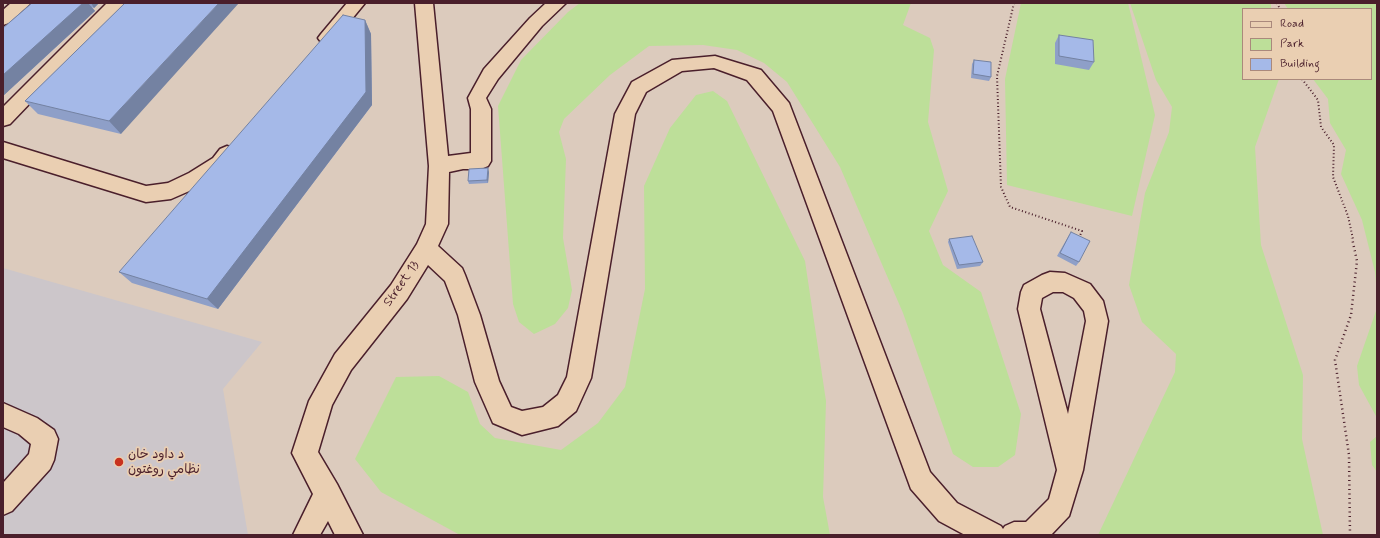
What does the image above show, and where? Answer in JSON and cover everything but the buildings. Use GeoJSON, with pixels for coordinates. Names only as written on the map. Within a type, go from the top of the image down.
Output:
{"type":"FeatureCollection","features":[{"type":"Feature","properties":{"kind":"street"},"geometry":{"type":"LineString","coordinates":[[3,19],[22,3]]}},
{"type":"Feature","properties":{"kind":"street"},"geometry":{"type":"LineString","coordinates":[[3,119],[117,3]]}},
{"type":"Feature","properties":{"kind":"street"},"geometry":{"type":"LineString","coordinates":[[316,51],[356,3]]}},
{"type":"Feature","properties":{"kind":"street","name":"Street 13"},"geometry":{"type":"LineString","coordinates":[[350,535],[305,453],[321,401],[343,362],[399,292],[426,249],[437,224],[439,166],[424,3]]}},
{"type":"Feature","properties":{"kind":"street"},"geometry":{"type":"LineString","coordinates":[[439,166],[463,161],[481,161],[481,109],[477,98],[491,74],[536,22],[557,3]]}},
{"type":"Feature","properties":{"kind":"street"},"geometry":{"type":"LineString","coordinates":[[426,249],[454,275],[469,315],[487,382],[502,415],[522,423],[549,418],[567,403],[578,378],[625,114],[639,87],[678,65],[715,62],[754,75],[782,108],[920,480],[948,512],[992,535]]}},
{"type":"Feature","properties":{"kind":"street"},"geometry":{"type":"LineString","coordinates":[[3,150],[146,194],[172,191],[196,179],[220,163],[238,141]]}},
{"type":"Feature","properties":{"kind":"street"},"geometry":{"type":"LineString","coordinates":[[1014,535],[1032,534],[1060,507],[1070,470],[1097,322],[1095,308],[1082,291],[1065,283],[1050,282],[1032,292],[1030,309],[1070,470]]}},
{"type":"Feature","properties":{"kind":"street"},"geometry":{"type":"LineString","coordinates":[[3,415],[28,426],[45,439],[41,460],[3,502]]}},
{"type":"Feature","properties":{"kind":"street"},"geometry":{"type":"LineString","coordinates":[[306,535],[328,494]]}},
{"type":"Feature","properties":{"kind":"path"},"geometry":{"type":"LineString","coordinates":[[1014,3],[997,76],[1001,187],[1010,207],[1082,231],[1078,240]]}},
{"type":"Feature","properties":{"kind":"path"},"geometry":{"type":"LineString","coordinates":[[1303,80],[1318,100],[1321,127],[1334,145],[1333,177],[1348,216],[1357,261],[1351,315],[1335,360],[1349,455],[1350,535]]}},
{"type":"Feature","properties":{"kind":"shaded area","name":"د داود خان نظامي روغتون"},"geometry":{"type":"Polygon","coordinates":[[[3,268],[262,342],[223,389],[248,535],[3,535],[3,268]]]}},
{"type":"Feature","properties":{"kind":"green space"},"geometry":{"type":"Polygon","coordinates":[[[580,3],[911,3],[903,25],[930,38],[934,50],[928,122],[948,191],[929,231],[943,265],[981,292],[1021,414],[1015,455],[998,467],[973,467],[953,454],[903,313],[840,167],[787,82],[764,63],[737,50],[703,45],[649,46],[610,75],[564,119],[559,132],[566,159],[563,238],[572,290],[568,308],[555,324],[534,334],[519,322],[513,304],[498,106],[521,60],[568,12],[580,3]]]}},
{"type":"Feature","properties":{"kind":"green space"},"geometry":{"type":"Polygon","coordinates":[[[1021,3],[1128,3],[1155,115],[1132,216],[1007,185],[1005,79],[1021,3]]]}},
{"type":"Feature","properties":{"kind":"green space"},"geometry":{"type":"Polygon","coordinates":[[[1130,3],[1271,3],[1271,8],[1242,8],[1242,80],[1279,80],[1255,147],[1261,245],[1303,375],[1302,439],[1323,535],[1098,535],[1175,372],[1176,354],[1142,322],[1129,285],[1145,193],[1169,132],[1172,107],[1156,80],[1130,3]]]}},
{"type":"Feature","properties":{"kind":"green space"},"geometry":{"type":"Polygon","coordinates":[[[1284,3],[1377,3],[1377,294],[1375,272],[1362,220],[1341,174],[1346,150],[1330,123],[1328,99],[1314,80],[1372,80],[1372,8],[1287,8],[1284,3]]]}},
{"type":"Feature","properties":{"kind":"green space"},"geometry":{"type":"Polygon","coordinates":[[[713,91],[727,101],[805,261],[826,401],[823,497],[830,535],[460,535],[381,492],[355,459],[396,377],[439,376],[468,392],[480,424],[495,438],[561,450],[598,423],[625,387],[645,289],[644,186],[670,128],[696,95],[713,91]]]}},
{"type":"Feature","properties":{"kind":"green space"},"geometry":{"type":"Polygon","coordinates":[[[1377,308],[1377,418],[1359,385],[1357,366],[1377,308]]]}},
{"type":"Feature","properties":{"kind":"green space"},"geometry":{"type":"Polygon","coordinates":[[[1377,436],[1377,472],[1372,465],[1370,442],[1377,436]]]}},
{"type":"Feature","properties":{"kind":"place","name":"د داود خان نظامي روغتون"},"geometry":{"type":"Point","coordinates":[119,462]}}]}
